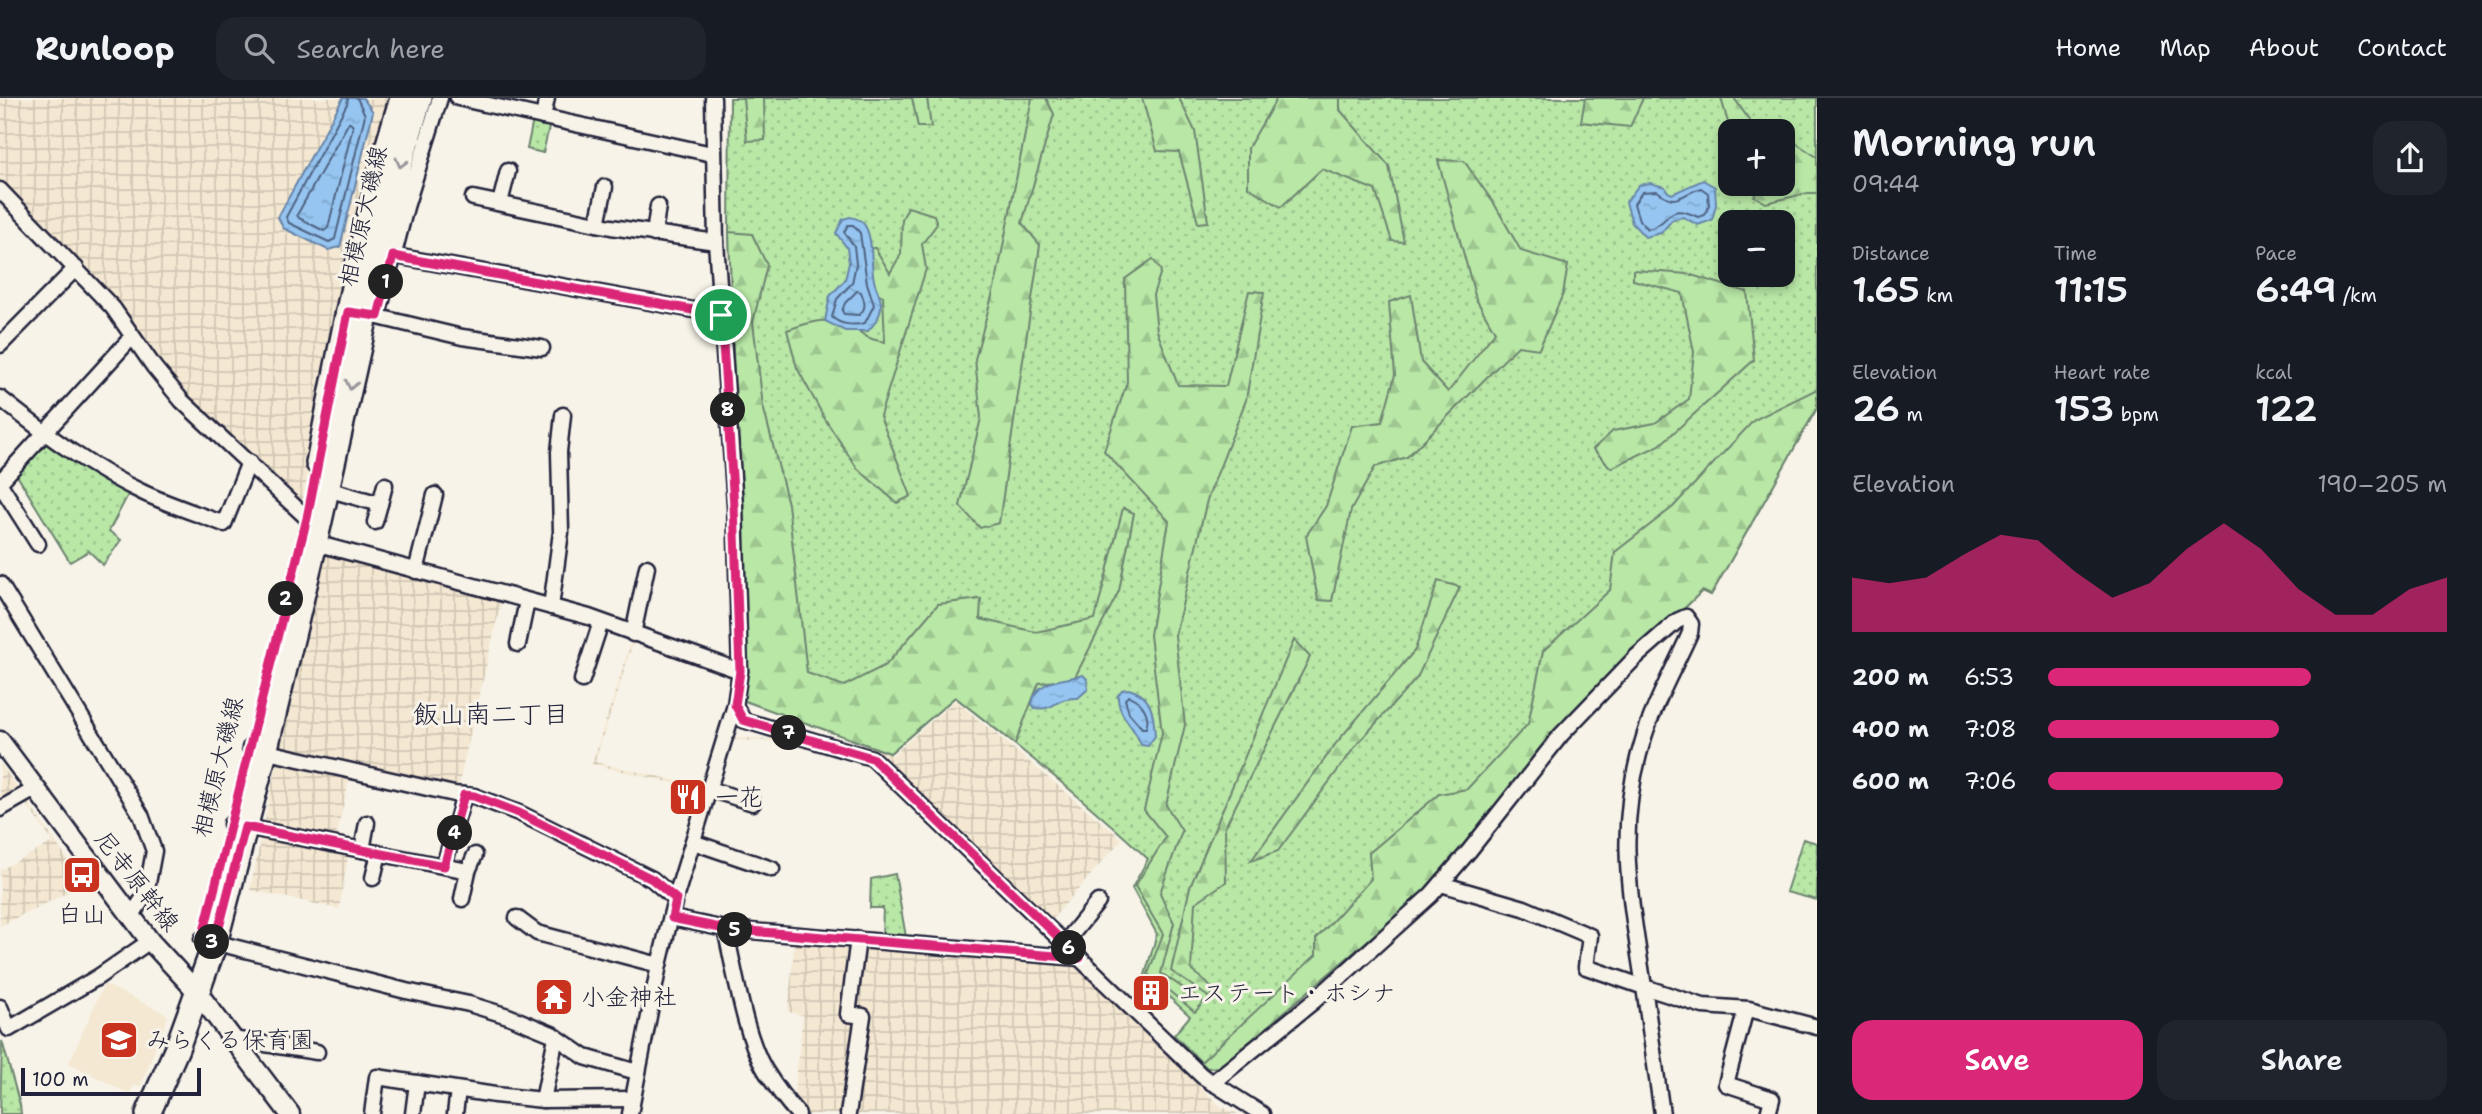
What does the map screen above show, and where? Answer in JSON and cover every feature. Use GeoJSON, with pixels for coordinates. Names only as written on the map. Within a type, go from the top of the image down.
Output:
{"type":"FeatureCollection","features":[{"type":"Feature","properties":{"kind":"main road","name":"相模原大磯線"},"geometry":{"type":"LineString","coordinates":[[148,1114],[164,1079],[208,941],[315,542],[364,314],[384,154],[402,98]]}},
{"type":"Feature","properties":{"kind":"main road","name":"相模原大磯線"},"geometry":{"type":"LineString","coordinates":[[258,750],[307,518],[364,314],[386,254],[400,164],[421,98]]}},
{"type":"Feature","properties":{"kind":"main road","name":"相模原大磯線"},"geometry":{"type":"LineString","coordinates":[[137,1114],[160,1069],[194,988]]}},
{"type":"Feature","properties":{"kind":"street"},"geometry":{"type":"LineString","coordinates":[[440,98],[386,254],[721,315]]}},
{"type":"Feature","properties":{"kind":"street"},"geometry":{"type":"LineString","coordinates":[[458,98],[712,154]]}},
{"type":"Feature","properties":{"kind":"street"},"geometry":{"type":"LineString","coordinates":[[543,117],[547,98]]}},
{"type":"Feature","properties":{"kind":"street"},"geometry":{"type":"LineString","coordinates":[[372,1114],[377,1077],[458,1090],[631,1107],[659,965],[676,899],[735,705],[740,671],[734,505],[716,242],[712,154],[713,98]]}},
{"type":"Feature","properties":{"kind":"street"},"geometry":{"type":"LineString","coordinates":[[500,203],[508,171]]}},
{"type":"Feature","properties":{"kind":"street"},"geometry":{"type":"LineString","coordinates":[[597,224],[605,187]]}},
{"type":"Feature","properties":{"kind":"street"},"geometry":{"type":"LineString","coordinates":[[0,190],[113,308],[182,401],[307,518],[315,542],[601,622],[740,671]]}},
{"type":"Feature","properties":{"kind":"street"},"geometry":{"type":"LineString","coordinates":[[473,198],[597,224],[716,242]]}},
{"type":"Feature","properties":{"kind":"street"},"geometry":{"type":"LineString","coordinates":[[654,234],[658,206]]}},
{"type":"Feature","properties":{"kind":"street"},"geometry":{"type":"LineString","coordinates":[[0,345],[76,268]]}},
{"type":"Feature","properties":{"kind":"street"},"geometry":{"type":"LineString","coordinates":[[364,314],[462,337],[534,343]]}},
{"type":"Feature","properties":{"kind":"street"},"geometry":{"type":"LineString","coordinates":[[37,534],[0,483],[132,337]]}},
{"type":"Feature","properties":{"kind":"street"},"geometry":{"type":"LineString","coordinates":[[0,398],[44,433],[102,471],[145,493],[224,524],[248,462]]}},
{"type":"Feature","properties":{"kind":"street"},"geometry":{"type":"LineString","coordinates":[[551,607],[561,532],[559,424]]}},
{"type":"Feature","properties":{"kind":"street"},"geometry":{"type":"LineString","coordinates":[[375,522],[385,485]]}},
{"type":"Feature","properties":{"kind":"street"},"geometry":{"type":"LineString","coordinates":[[327,489],[380,504]]}},
{"type":"Feature","properties":{"kind":"street"},"geometry":{"type":"LineString","coordinates":[[416,571],[435,495]]}},
{"type":"Feature","properties":{"kind":"street"},"geometry":{"type":"LineString","coordinates":[[633,634],[644,569]]}},
{"type":"Feature","properties":{"kind":"street"},"geometry":{"type":"LineString","coordinates":[[0,584],[141,815],[154,851],[146,894],[132,915]]}},
{"type":"Feature","properties":{"kind":"street"},"geometry":{"type":"LineString","coordinates":[[518,644],[527,601]]}},
{"type":"Feature","properties":{"kind":"street"},"geometry":{"type":"LineString","coordinates":[[1212,1083],[1314,1002],[1441,884],[1561,735],[1636,657],[1672,625],[1686,617],[1691,624],[1690,633],[1645,733],[1628,807],[1627,874],[1661,1114]]}},
{"type":"Feature","properties":{"kind":"street"},"geometry":{"type":"LineString","coordinates":[[581,672],[601,622]]}},
{"type":"Feature","properties":{"kind":"street"},"geometry":{"type":"LineString","coordinates":[[735,705],[743,720],[872,758],[1212,1083],[1262,1114]]}},
{"type":"Feature","properties":{"kind":"street","name":"尼寺原幹線"},"geometry":{"type":"LineString","coordinates":[[0,741],[150,940],[194,988],[290,1114]]}},
{"type":"Feature","properties":{"kind":"street"},"geometry":{"type":"LineString","coordinates":[[258,750],[474,796],[531,819],[652,879],[676,899]]}},
{"type":"Feature","properties":{"kind":"street"},"geometry":{"type":"LineString","coordinates":[[0,809],[35,789]]}},
{"type":"Feature","properties":{"kind":"street"},"geometry":{"type":"LineString","coordinates":[[709,789],[752,803]]}},
{"type":"Feature","properties":{"kind":"street"},"geometry":{"type":"LineString","coordinates":[[444,866],[464,795]]}},
{"type":"Feature","properties":{"kind":"street"},"geometry":{"type":"LineString","coordinates":[[362,850],[367,823]]}},
{"type":"Feature","properties":{"kind":"street"},"geometry":{"type":"LineString","coordinates":[[238,825],[468,871]]}},
{"type":"Feature","properties":{"kind":"street"},"geometry":{"type":"LineString","coordinates":[[693,842],[758,858],[772,869]]}},
{"type":"Feature","properties":{"kind":"street"},"geometry":{"type":"LineString","coordinates":[[373,878],[379,853]]}},
{"type":"Feature","properties":{"kind":"street"},"geometry":{"type":"LineString","coordinates":[[461,899],[475,855]]}},
{"type":"Feature","properties":{"kind":"street"},"geometry":{"type":"LineString","coordinates":[[1441,884],[1524,908],[1590,936],[1586,967],[1703,1006],[1743,1009],[1817,1027]]}},
{"type":"Feature","properties":{"kind":"street"},"geometry":{"type":"LineString","coordinates":[[1064,944],[1098,902]]}},
{"type":"Feature","properties":{"kind":"street"},"geometry":{"type":"LineString","coordinates":[[672,918],[725,929],[1080,958]]}},
{"type":"Feature","properties":{"kind":"street"},"geometry":{"type":"LineString","coordinates":[[517,920],[537,933],[659,965]]}},
{"type":"Feature","properties":{"kind":"street"},"geometry":{"type":"LineString","coordinates":[[725,929],[747,1022],[759,1056],[776,1086],[798,1114]]}},
{"type":"Feature","properties":{"kind":"street"},"geometry":{"type":"LineString","coordinates":[[848,1114],[863,1017],[848,1014],[858,939]]}},
{"type":"Feature","properties":{"kind":"street"},"geometry":{"type":"LineString","coordinates":[[0,1007],[9,1029],[98,977],[150,940]]}},
{"type":"Feature","properties":{"kind":"street"},"geometry":{"type":"LineString","coordinates":[[208,941],[406,991],[469,1004],[508,1016],[556,1037],[585,1057],[636,1072]]}},
{"type":"Feature","properties":{"kind":"street"},"geometry":{"type":"LineString","coordinates":[[1743,1009],[1744,1016],[1726,1084],[1772,1099],[1768,1114]]}},
{"type":"Feature","properties":{"kind":"street"},"geometry":{"type":"LineString","coordinates":[[543,1100],[556,1037]]}},
{"type":"Feature","properties":{"kind":"street"},"geometry":{"type":"LineString","coordinates":[[232,1039],[317,1052]]}},
{"type":"Feature","properties":{"kind":"street"},"geometry":{"type":"LineString","coordinates":[[413,1114],[417,1083]]}},
{"type":"Feature","properties":{"kind":"street"},"geometry":{"type":"LineString","coordinates":[[455,1114],[458,1090]]}},
{"type":"Feature","properties":{"kind":"shaded area"},"geometry":{"type":"Polygon","coordinates":[[[0,98],[396,98],[353,249],[303,500],[327,553],[588,622],[634,640],[595,762],[713,789],[727,738],[845,740],[893,755],[955,700],[1122,839],[1049,923],[1068,957],[1221,1107],[1238,1114],[804,1114],[793,1102],[803,1015],[788,1012],[795,936],[1068,963],[1046,924],[885,758],[845,743],[728,740],[716,793],[592,764],[631,642],[586,624],[501,602],[457,792],[352,768],[335,841],[349,851],[339,909],[250,890],[321,553],[294,499],[192,403],[0,186],[0,98]]]}},
{"type":"Feature","properties":{"kind":"shaded area"},"geometry":{"type":"Polygon","coordinates":[[[0,763],[85,884],[0,926],[0,870],[53,842],[20,796],[0,806],[0,763]]]}},
{"type":"Feature","properties":{"kind":"shaded area","name":"みらくる保育園"},"geometry":{"type":"Polygon","coordinates":[[[104,984],[165,1013],[168,1017],[140,1087],[134,1085],[129,1094],[69,1063],[104,984]]]}},
{"type":"Feature","properties":{"kind":"green space"},"geometry":{"type":"Polygon","coordinates":[[[730,98],[1817,98],[1817,408],[1711,595],[1702,591],[1220,1067],[1207,1068],[1174,1035],[1190,1016],[1145,975],[1157,934],[1132,888],[1148,859],[1078,796],[955,697],[890,753],[745,701],[729,232],[730,98]]]}},
{"type":"Feature","properties":{"kind":"green space"},"geometry":{"type":"Polygon","coordinates":[[[743,98],[764,98],[765,140],[747,141],[743,98]]]}},
{"type":"Feature","properties":{"kind":"green space"},"geometry":{"type":"Polygon","coordinates":[[[912,98],[927,98],[931,127],[918,127],[912,98]]]}},
{"type":"Feature","properties":{"kind":"green space"},"geometry":{"type":"Polygon","coordinates":[[[1032,98],[1046,98],[1054,114],[1022,223],[1040,245],[999,523],[980,528],[960,506],[981,418],[975,359],[997,277],[1032,98]]]}},
{"type":"Feature","properties":{"kind":"green space"},"geometry":{"type":"Polygon","coordinates":[[[1142,98],[1179,98],[1195,131],[1208,222],[1198,223],[1179,152],[1157,151],[1142,98]]]}},
{"type":"Feature","properties":{"kind":"green space"},"geometry":{"type":"Polygon","coordinates":[[[1277,98],[1340,98],[1340,110],[1389,166],[1404,242],[1392,241],[1375,190],[1322,169],[1281,207],[1248,187],[1248,148],[1277,98]]]}},
{"type":"Feature","properties":{"kind":"green space"},"geometry":{"type":"Polygon","coordinates":[[[1585,98],[1643,98],[1630,127],[1581,122],[1585,98]]]}},
{"type":"Feature","properties":{"kind":"green space"},"geometry":{"type":"Polygon","coordinates":[[[1721,98],[1734,98],[1749,119],[1727,119],[1721,98]]]}},
{"type":"Feature","properties":{"kind":"green space"},"geometry":{"type":"Polygon","coordinates":[[[533,120],[550,123],[543,153],[527,149],[533,120]]]}},
{"type":"Feature","properties":{"kind":"green space"},"geometry":{"type":"Polygon","coordinates":[[[1795,143],[1817,157],[1817,193],[1766,203],[1754,196],[1795,196],[1795,143]]]}},
{"type":"Feature","properties":{"kind":"green space"},"geometry":{"type":"Polygon","coordinates":[[[1438,160],[1464,161],[1495,205],[1521,251],[1568,265],[1563,294],[1539,349],[1518,346],[1407,457],[1375,467],[1351,510],[1332,601],[1318,600],[1306,536],[1326,506],[1352,426],[1382,422],[1395,375],[1389,302],[1411,295],[1421,362],[1448,392],[1495,332],[1476,299],[1438,160]]]}},
{"type":"Feature","properties":{"kind":"green space"},"geometry":{"type":"Polygon","coordinates":[[[908,207],[934,215],[937,224],[922,244],[926,269],[880,416],[911,496],[897,503],[857,468],[825,419],[797,368],[787,330],[819,321],[835,321],[851,326],[869,338],[885,342],[883,296],[869,290],[868,248],[875,248],[890,273],[901,254],[902,219],[908,207]]]}},
{"type":"Feature","properties":{"kind":"green space"},"geometry":{"type":"Polygon","coordinates":[[[729,232],[752,234],[767,265],[753,322],[763,406],[788,504],[807,673],[844,686],[886,665],[938,604],[981,599],[980,619],[1036,632],[1095,619],[1123,508],[1134,513],[1119,591],[1074,679],[1039,683],[1015,744],[955,697],[890,753],[745,701],[729,232]]]}},
{"type":"Feature","properties":{"kind":"green space"},"geometry":{"type":"Polygon","coordinates":[[[1153,259],[1161,271],[1153,295],[1157,331],[1178,385],[1226,386],[1249,291],[1264,292],[1246,400],[1207,500],[1175,635],[1185,725],[1166,805],[1182,831],[1160,893],[1174,923],[1161,973],[1204,1002],[1195,1012],[1148,974],[1163,934],[1135,886],[1166,837],[1144,810],[1162,733],[1150,635],[1169,521],[1104,451],[1127,382],[1125,279],[1153,259]]]}},
{"type":"Feature","properties":{"kind":"green space"},"geometry":{"type":"Polygon","coordinates":[[[1633,270],[1688,274],[1718,283],[1718,287],[1731,287],[1747,292],[1754,360],[1660,445],[1611,468],[1593,449],[1613,431],[1655,423],[1689,399],[1694,352],[1682,293],[1633,280],[1633,270]]]}},
{"type":"Feature","properties":{"kind":"green space"},"geometry":{"type":"Polygon","coordinates":[[[1817,389],[1817,408],[1711,595],[1702,591],[1560,730],[1437,881],[1220,1067],[1207,1068],[1201,1062],[1316,955],[1316,939],[1371,879],[1369,853],[1439,794],[1467,789],[1528,724],[1543,651],[1610,590],[1615,552],[1673,507],[1754,420],[1817,389]]]}},
{"type":"Feature","properties":{"kind":"green space"},"geometry":{"type":"Polygon","coordinates":[[[48,441],[130,491],[109,531],[121,540],[103,565],[89,551],[70,562],[15,472],[41,442],[48,441]]]}},
{"type":"Feature","properties":{"kind":"green space"},"geometry":{"type":"Polygon","coordinates":[[[1438,581],[1460,587],[1417,678],[1358,743],[1278,851],[1251,861],[1337,742],[1415,650],[1438,581]]]}},
{"type":"Feature","properties":{"kind":"green space"},"geometry":{"type":"Polygon","coordinates":[[[1294,640],[1310,657],[1225,827],[1226,882],[1195,903],[1191,969],[1213,989],[1210,998],[1171,971],[1190,887],[1294,640]]]}},
{"type":"Feature","properties":{"kind":"green space"},"geometry":{"type":"Polygon","coordinates":[[[1803,839],[1817,843],[1817,900],[1786,892],[1803,839]]]}},
{"type":"Feature","properties":{"kind":"green space"},"geometry":{"type":"Polygon","coordinates":[[[895,874],[906,937],[882,936],[883,908],[870,908],[871,879],[895,874]]]}},
{"type":"Feature","properties":{"kind":"green space"},"geometry":{"type":"Polygon","coordinates":[[[2,1041],[20,1105],[21,1114],[0,1114],[2,1041]]]}},
{"type":"Feature","properties":{"kind":"water"},"geometry":{"type":"Polygon","coordinates":[[[343,98],[363,98],[373,112],[340,247],[328,250],[283,228],[278,217],[343,98]]]}},
{"type":"Feature","properties":{"kind":"water"},"geometry":{"type":"Polygon","coordinates":[[[1703,180],[1715,187],[1716,205],[1712,220],[1698,225],[1683,217],[1672,220],[1661,233],[1645,237],[1632,223],[1626,202],[1639,185],[1650,183],[1665,187],[1672,194],[1703,180]]]}},
{"type":"Feature","properties":{"kind":"water"},"geometry":{"type":"Polygon","coordinates":[[[850,217],[861,221],[867,230],[874,280],[881,303],[875,323],[868,331],[845,331],[825,321],[830,296],[845,280],[849,263],[847,248],[836,233],[843,219],[850,217]]]}},
{"type":"Feature","properties":{"kind":"water"},"geometry":{"type":"Polygon","coordinates":[[[1083,675],[1087,679],[1088,689],[1078,698],[1064,700],[1048,708],[1035,708],[1032,704],[1039,689],[1045,685],[1083,675]]]}},
{"type":"Feature","properties":{"kind":"water"},"geometry":{"type":"Polygon","coordinates":[[[1128,689],[1142,695],[1150,706],[1155,736],[1148,746],[1141,745],[1120,709],[1118,695],[1122,690],[1128,689]]]}},
{"type":"Feature","properties":{"kind":"place","name":"一花"},"geometry":{"type":"Point","coordinates":[688,797]}},
{"type":"Feature","properties":{"kind":"place","name":"白山"},"geometry":{"type":"Point","coordinates":[82,875]}},
{"type":"Feature","properties":{"kind":"place","name":"エステート・ホシナ"},"geometry":{"type":"Point","coordinates":[1151,993]}},
{"type":"Feature","properties":{"kind":"place","name":"小金神社"},"geometry":{"type":"Point","coordinates":[554,997]}},
{"type":"Feature","properties":{"kind":"place","name":"みらくる保育園"},"geometry":{"type":"Point","coordinates":[119,1040]}},
{"type":"Feature","properties":{"kind":"district","name":"飯山南二丁目"},"geometry":{"type":"Point","coordinates":[491,714]}},
{"type":"Feature","properties":{"kind":"route"},"geometry":{"type":"LineString","coordinates":[[393,256],[721,315],[734,505],[740,671],[735,705],[743,720],[872,758],[1080,958],[725,929],[672,918],[676,899],[652,879],[519,813],[474,796],[464,795],[444,866],[245,827],[215,943],[202,939],[307,518],[348,312],[378,316],[393,256]]}}]}
